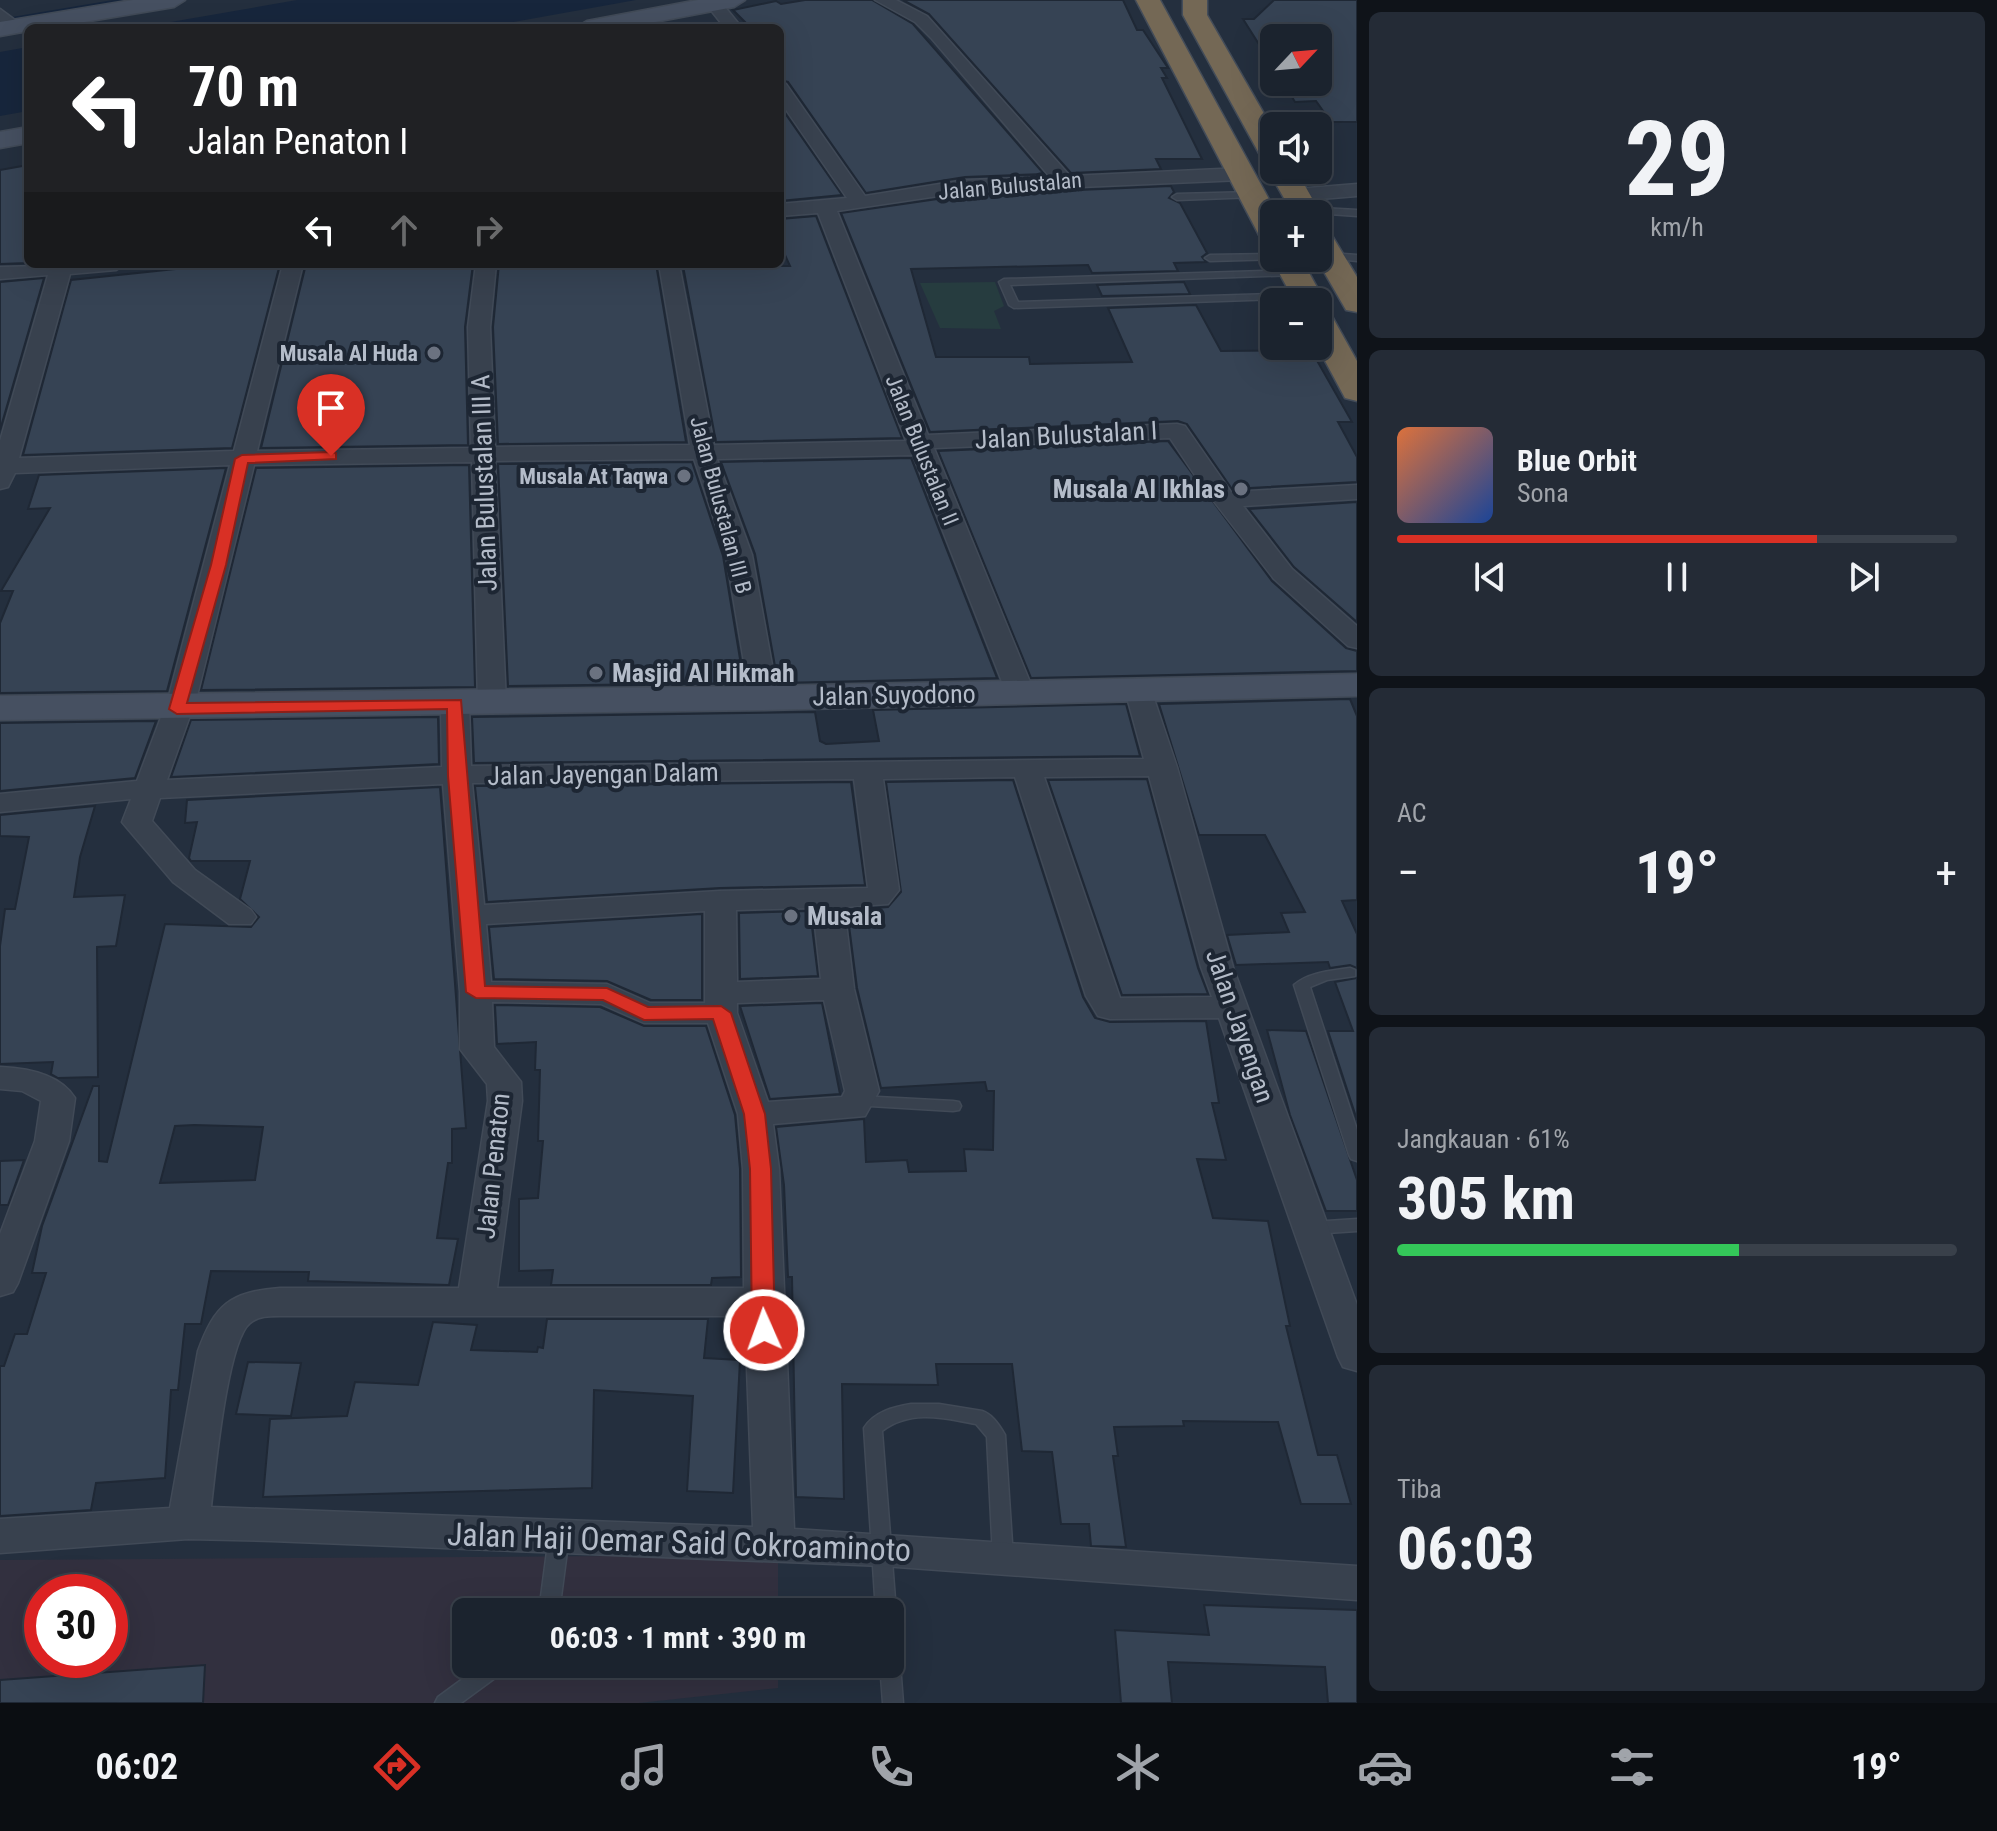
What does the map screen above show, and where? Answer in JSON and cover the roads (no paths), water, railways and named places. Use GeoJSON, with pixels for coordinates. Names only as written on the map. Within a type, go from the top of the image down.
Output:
{"type":"FeatureCollection","features":[{"type":"Feature","properties":{"kind":"highway"},"geometry":{"type":"LineString","coordinates":[[1148,0],[1260,209]]}},
{"type":"Feature","properties":{"kind":"highway"},"geometry":{"type":"LineString","coordinates":[[1195,0],[1195,15],[1260,130]]}},
{"type":"Feature","properties":{"kind":"highway"},"geometry":{"type":"LineString","coordinates":[[1332,254],[1357,303]]}},
{"type":"Feature","properties":{"kind":"highway"},"geometry":{"type":"LineString","coordinates":[[1298,284],[1357,391]]}},
{"type":"Feature","properties":{"kind":"street"},"geometry":{"type":"LineString","coordinates":[[4,20],[61,0]]}},
{"type":"Feature","properties":{"kind":"street"},"geometry":{"type":"LineString","coordinates":[[4,20],[174,0]]}},
{"type":"Feature","properties":{"kind":"street"},"geometry":{"type":"LineString","coordinates":[[883,0],[921,19],[938,35],[1063,180]]}},
{"type":"Feature","properties":{"kind":"street"},"geometry":{"type":"LineString","coordinates":[[643,22],[724,2],[732,24]]}},
{"type":"Feature","properties":{"kind":"street"},"geometry":{"type":"LineString","coordinates":[[784,94],[860,203]]}},
{"type":"Feature","properties":{"kind":"street"},"geometry":{"type":"LineString","coordinates":[[0,140],[24,136]]}},
{"type":"Feature","properties":{"kind":"street","name":"Jalan Bulustalan"},"geometry":{"type":"LineString","coordinates":[[784,210],[860,203],[965,186],[1063,180],[1247,185]]}},
{"type":"Feature","properties":{"kind":"street"},"geometry":{"type":"LineString","coordinates":[[1332,215],[1357,190]]}},
{"type":"Feature","properties":{"kind":"street","name":"Jalan Bulustalan II"},"geometry":{"type":"LineString","coordinates":[[825,206],[918,445],[1020,692]]}},
{"type":"Feature","properties":{"kind":"street"},"geometry":{"type":"LineString","coordinates":[[0,273],[44,268]]}},
{"type":"Feature","properties":{"kind":"street"},"geometry":{"type":"LineString","coordinates":[[60,268],[1,471],[242,459],[704,455],[918,445]]}},
{"type":"Feature","properties":{"kind":"street"},"geometry":{"type":"LineString","coordinates":[[240,917],[184,876],[137,822],[177,709],[218,565],[292,268]]}},
{"type":"Feature","properties":{"kind":"street","name":"Jalan Bulustalan III A"},"geometry":{"type":"LineString","coordinates":[[474,703],[482,456],[479,327],[486,268]]}},
{"type":"Feature","properties":{"kind":"street","name":"Jalan Bulustalan III B"},"geometry":{"type":"LineString","coordinates":[[670,268],[704,455],[739,555],[764,698]]}},
{"type":"Feature","properties":{"kind":"street","name":"Jalan Bulustalan I"},"geometry":{"type":"LineString","coordinates":[[918,445],[1177,431],[1225,500],[1283,574],[1357,640]]}},
{"type":"Feature","properties":{"kind":"street"},"geometry":{"type":"LineString","coordinates":[[1225,500],[1357,492]]}},
{"type":"Feature","properties":{"kind":"street","name":"Jalan Suyodono"},"geometry":{"type":"LineString","coordinates":[[0,708],[177,709],[1357,685]]}},
{"type":"Feature","properties":{"kind":"street","name":"Jalan Jayengan"},"geometry":{"type":"LineString","coordinates":[[1139,690],[1231,1007],[1357,1357]]}},
{"type":"Feature","properties":{"kind":"street","name":"Jalan Penaton"},"geometry":{"type":"LineString","coordinates":[[474,703],[457,776],[476,992],[477,1049],[504,1082],[505,1101],[476,1302]]}},
{"type":"Feature","properties":{"kind":"street","name":"Jalan Jayengan Dalam"},"geometry":{"type":"LineString","coordinates":[[0,803],[145,797],[457,776],[867,774],[1163,767]]}},
{"type":"Feature","properties":{"kind":"street"},"geometry":{"type":"LineString","coordinates":[[1027,770],[1058,872],[1102,996],[1110,1009],[1126,1012],[1231,1007]]}},
{"type":"Feature","properties":{"kind":"street"},"geometry":{"type":"LineString","coordinates":[[468,914],[513,915],[720,900],[867,899],[884,890],[867,774]]}},
{"type":"Feature","properties":{"kind":"street"},"geometry":{"type":"LineString","coordinates":[[755,1114],[835,1111],[853,1108],[859,1101],[862,1091],[838,989],[827,898]]}},
{"type":"Feature","properties":{"kind":"street"},"geometry":{"type":"LineString","coordinates":[[720,900],[722,1003],[755,1114],[761,1169],[763,1302],[774,1544]]}},
{"type":"Feature","properties":{"kind":"street"},"geometry":{"type":"LineString","coordinates":[[476,992],[607,994],[644,1013],[838,989]]}},
{"type":"Feature","properties":{"kind":"street"},"geometry":{"type":"LineString","coordinates":[[0,1078],[16,1078],[49,1089],[58,1098],[52,1141],[0,1283]]}},
{"type":"Feature","properties":{"kind":"street"},"geometry":{"type":"LineString","coordinates":[[188,1523],[218,1342],[234,1314],[253,1305],[280,1302],[763,1302]]}},
{"type":"Feature","properties":{"kind":"street","name":"Jalan Haji Oemar Said Cokroaminoto"},"geometry":{"type":"LineString","coordinates":[[0,1536],[188,1523],[883,1549],[1357,1583]]}},
{"type":"Feature","properties":{"kind":"lane"},"geometry":{"type":"LineString","coordinates":[[1177,197],[1247,185]]}},
{"type":"Feature","properties":{"kind":"lane"},"geometry":{"type":"LineString","coordinates":[[1332,223],[1357,213]]}},
{"type":"Feature","properties":{"kind":"lane"},"geometry":{"type":"LineString","coordinates":[[1210,258],[1298,284]]}},
{"type":"Feature","properties":{"kind":"lane"},"geometry":{"type":"LineString","coordinates":[[1236,275],[1298,284],[1252,298],[1014,305],[1004,282],[1236,275]]}},
{"type":"Feature","properties":{"kind":"lane"},"geometry":{"type":"LineString","coordinates":[[1236,275],[1252,298]]}},
{"type":"Feature","properties":{"kind":"lane"},"geometry":{"type":"LineString","coordinates":[[1350,973],[1324,976],[1302,985],[1357,1155]]}},
{"type":"Feature","properties":{"kind":"lane"},"geometry":{"type":"LineString","coordinates":[[859,1101],[953,1106]]}},
{"type":"Feature","properties":{"kind":"lane"},"geometry":{"type":"LineString","coordinates":[[1312,1228],[1357,1225]]}},
{"type":"Feature","properties":{"kind":"lane"},"geometry":{"type":"LineString","coordinates":[[885,1598],[873,1428],[886,1416],[915,1408],[982,1418],[996,1435],[1003,1558]]}},
{"type":"Feature","properties":{"kind":"lane"},"geometry":{"type":"LineString","coordinates":[[551,1598],[559,1536]]}},
{"type":"Feature","properties":{"kind":"lane"},"geometry":{"type":"LineString","coordinates":[[445,1703],[480,1678]]}},
{"type":"Feature","properties":{"kind":"lane"},"geometry":{"type":"LineString","coordinates":[[891,1678],[893,1703]]}},
{"type":"Feature","properties":{"kind":"water"},"geometry":{"type":"Polygon","coordinates":[[[297,0],[636,0],[503,24],[159,24],[297,0]]]}},
{"type":"Feature","properties":{"kind":"water"},"geometry":{"type":"Polygon","coordinates":[[[24,48],[24,112],[0,116],[0,52],[24,48]]]}},
{"type":"Feature","properties":{"kind":"waterway"},"geometry":{"type":"LineString","coordinates":[[0,21],[124,0]]}},
{"type":"Feature","properties":{"kind":"place","name":"Musala Al Huda"},"geometry":{"type":"Point","coordinates":[434,353]}},
{"type":"Feature","properties":{"kind":"place","name":"Musala At Taqwa"},"geometry":{"type":"Point","coordinates":[684,476]}},
{"type":"Feature","properties":{"kind":"place","name":"Musala Al Ikhlas"},"geometry":{"type":"Point","coordinates":[1241,489]}},
{"type":"Feature","properties":{"kind":"place","name":"Masjid Al Hikmah"},"geometry":{"type":"Point","coordinates":[596,673]}},
{"type":"Feature","properties":{"kind":"place","name":"Musala"},"geometry":{"type":"Point","coordinates":[791,916]}}]}
